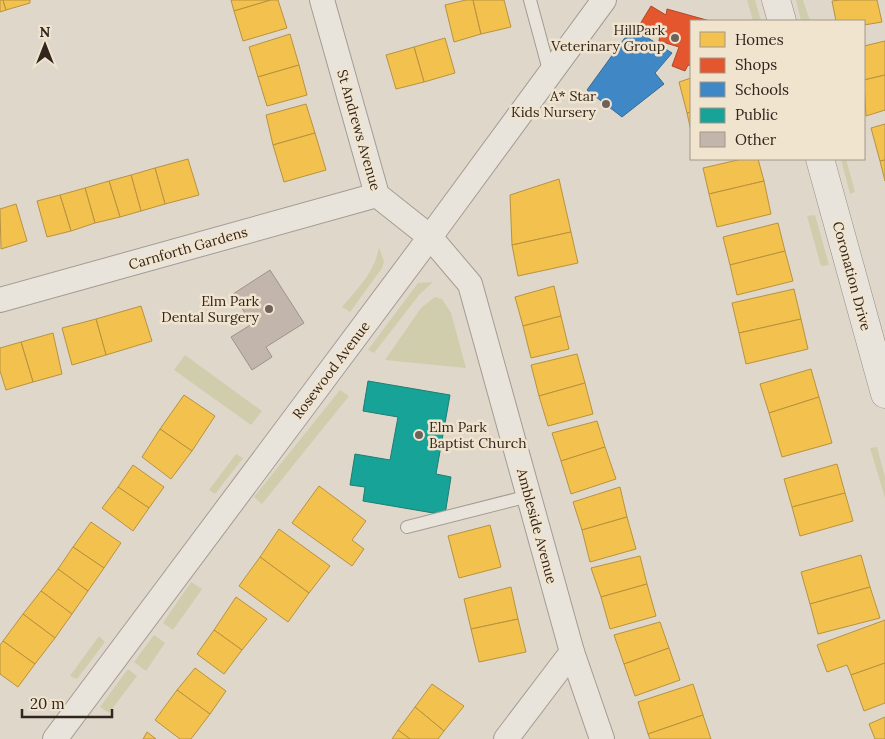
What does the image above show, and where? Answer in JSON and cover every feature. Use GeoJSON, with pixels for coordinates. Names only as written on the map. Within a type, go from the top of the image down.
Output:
{"type":"FeatureCollection","features":[{"type":"Feature","properties":{"kind":"street","name":"St Andrews Avenue"},"geometry":{"type":"LineString","coordinates":[[322,0],[376,195],[430,237]]}},
{"type":"Feature","properties":{"kind":"street","name":"Rosewood Avenue"},"geometry":{"type":"LineString","coordinates":[[55,739],[430,237],[604,0]]}},
{"type":"Feature","properties":{"kind":"street"},"geometry":{"type":"LineString","coordinates":[[776,0],[782,20]]}},
{"type":"Feature","properties":{"kind":"street","name":"Coronation Drive"},"geometry":{"type":"LineString","coordinates":[[820,160],[885,394]]}},
{"type":"Feature","properties":{"kind":"street","name":"Carnforth Gardens"},"geometry":{"type":"LineString","coordinates":[[0,300],[376,195]]}},
{"type":"Feature","properties":{"kind":"street","name":"Ambleside Avenue"},"geometry":{"type":"LineString","coordinates":[[430,237],[470,284],[572,652],[602,739]]}},
{"type":"Feature","properties":{"kind":"street"},"geometry":{"type":"LineString","coordinates":[[506,739],[572,652]]}},
{"type":"Feature","properties":{"kind":"lane"},"geometry":{"type":"LineString","coordinates":[[530,0],[550,74]]}},
{"type":"Feature","properties":{"kind":"lane"},"geometry":{"type":"LineString","coordinates":[[407,526],[529,496]]}},
{"type":"Feature","properties":{"kind":"shaded area"},"geometry":{"type":"Polygon","coordinates":[[[747,0],[755,0],[761,20],[753,20],[747,0]]]}},
{"type":"Feature","properties":{"kind":"shaded area"},"geometry":{"type":"Polygon","coordinates":[[[796,0],[803,0],[810,20],[801,20],[796,0]]]}},
{"type":"Feature","properties":{"kind":"shaded area"},"geometry":{"type":"Polygon","coordinates":[[[841,160],[846,160],[855,192],[850,194],[841,160]]]}},
{"type":"Feature","properties":{"kind":"shaded area"},"geometry":{"type":"Polygon","coordinates":[[[815,215],[829,265],[821,266],[807,216],[815,215]]]}},
{"type":"Feature","properties":{"kind":"shaded area"},"geometry":{"type":"Polygon","coordinates":[[[379,247],[384,262],[382,268],[350,312],[342,307],[370,272],[379,247]]]}},
{"type":"Feature","properties":{"kind":"shaded area"},"geometry":{"type":"Polygon","coordinates":[[[433,282],[419,295],[374,353],[368,350],[418,283],[433,282]]]}},
{"type":"Feature","properties":{"kind":"shaded area"},"geometry":{"type":"Polygon","coordinates":[[[435,297],[442,299],[451,313],[466,368],[385,360],[421,308],[435,297]]]}},
{"type":"Feature","properties":{"kind":"shaded area"},"geometry":{"type":"Polygon","coordinates":[[[185,355],[262,411],[251,425],[174,370],[185,355]]]}},
{"type":"Feature","properties":{"kind":"shaded area"},"geometry":{"type":"Polygon","coordinates":[[[340,390],[349,396],[262,504],[254,497],[340,390]]]}},
{"type":"Feature","properties":{"kind":"shaded area"},"geometry":{"type":"Polygon","coordinates":[[[877,447],[885,477],[885,498],[870,448],[877,447]]]}},
{"type":"Feature","properties":{"kind":"shaded area"},"geometry":{"type":"Polygon","coordinates":[[[236,454],[243,458],[215,494],[209,490],[236,454]]]}},
{"type":"Feature","properties":{"kind":"shaded area"},"geometry":{"type":"Polygon","coordinates":[[[191,582],[202,589],[173,630],[163,623],[191,582]]]}},
{"type":"Feature","properties":{"kind":"shaded area"},"geometry":{"type":"Polygon","coordinates":[[[154,635],[165,643],[146,671],[134,662],[154,635]]]}},
{"type":"Feature","properties":{"kind":"shaded area"},"geometry":{"type":"Polygon","coordinates":[[[99,636],[105,642],[77,679],[70,676],[99,636]]]}},
{"type":"Feature","properties":{"kind":"shaded area"},"geometry":{"type":"Polygon","coordinates":[[[128,669],[137,676],[109,713],[100,707],[128,669]]]}},
{"type":"Feature","properties":{"kind":"building: Homes"},"geometry":{"type":"Polygon","coordinates":[[[0,0],[3,0],[6,10],[0,12],[0,0]]]}},
{"type":"Feature","properties":{"kind":"building: Homes"},"geometry":{"type":"Polygon","coordinates":[[[3,0],[30,0],[30,3],[6,10],[3,0]]]}},
{"type":"Feature","properties":{"kind":"building: Homes"},"geometry":{"type":"Polygon","coordinates":[[[231,0],[271,0],[234,11],[231,0]]]}},
{"type":"Feature","properties":{"kind":"building: Homes"},"geometry":{"type":"Polygon","coordinates":[[[271,0],[278,0],[287,28],[243,41],[234,11],[271,0]]]}},
{"type":"Feature","properties":{"kind":"building: Homes"},"geometry":{"type":"Polygon","coordinates":[[[473,0],[481,34],[454,42],[445,5],[473,0]]]}},
{"type":"Feature","properties":{"kind":"building: Homes"},"geometry":{"type":"Polygon","coordinates":[[[473,0],[504,0],[511,27],[481,34],[473,0]]]}},
{"type":"Feature","properties":{"kind":"building: Homes"},"geometry":{"type":"Polygon","coordinates":[[[877,0],[882,22],[865,25],[865,20],[836,20],[832,1],[877,0]]]}},
{"type":"Feature","properties":{"kind":"building: Homes"},"geometry":{"type":"Polygon","coordinates":[[[290,34],[299,65],[258,77],[249,47],[290,34]]]}},
{"type":"Feature","properties":{"kind":"building: Homes"},"geometry":{"type":"Polygon","coordinates":[[[445,38],[455,73],[424,82],[414,47],[445,38]]]}},
{"type":"Feature","properties":{"kind":"building: Homes"},"geometry":{"type":"Polygon","coordinates":[[[885,41],[885,75],[865,80],[865,46],[885,41]]]}},
{"type":"Feature","properties":{"kind":"building: Homes"},"geometry":{"type":"Polygon","coordinates":[[[414,47],[424,82],[396,89],[386,55],[414,47]]]}},
{"type":"Feature","properties":{"kind":"building: Homes"},"geometry":{"type":"Polygon","coordinates":[[[299,65],[307,95],[267,106],[258,77],[299,65]]]}},
{"type":"Feature","properties":{"kind":"building: Homes"},"geometry":{"type":"Polygon","coordinates":[[[885,75],[885,110],[866,116],[865,80],[885,75]]]}},
{"type":"Feature","properties":{"kind":"building: Homes"},"geometry":{"type":"Polygon","coordinates":[[[690,78],[690,112],[687,113],[679,82],[690,78]]]}},
{"type":"Feature","properties":{"kind":"building: Homes"},"geometry":{"type":"Polygon","coordinates":[[[306,104],[315,133],[273,145],[266,115],[306,104]]]}},
{"type":"Feature","properties":{"kind":"building: Homes"},"geometry":{"type":"Polygon","coordinates":[[[690,112],[690,126],[687,113],[690,112]]]}},
{"type":"Feature","properties":{"kind":"building: Homes"},"geometry":{"type":"Polygon","coordinates":[[[885,124],[885,160],[880,161],[871,128],[885,124]]]}},
{"type":"Feature","properties":{"kind":"building: Homes"},"geometry":{"type":"Polygon","coordinates":[[[315,133],[326,170],[284,182],[273,145],[315,133]]]}},
{"type":"Feature","properties":{"kind":"building: Homes"},"geometry":{"type":"Polygon","coordinates":[[[188,159],[199,195],[165,204],[155,168],[188,159]]]}},
{"type":"Feature","properties":{"kind":"building: Homes"},"geometry":{"type":"Polygon","coordinates":[[[738,160],[758,160],[764,181],[709,194],[703,168],[738,160]]]}},
{"type":"Feature","properties":{"kind":"building: Homes"},"geometry":{"type":"Polygon","coordinates":[[[885,160],[885,181],[880,161],[885,160]]]}},
{"type":"Feature","properties":{"kind":"building: Homes"},"geometry":{"type":"Polygon","coordinates":[[[155,168],[165,204],[141,211],[131,175],[155,168]]]}},
{"type":"Feature","properties":{"kind":"building: Homes"},"geometry":{"type":"Polygon","coordinates":[[[131,175],[141,211],[120,217],[109,181],[131,175]]]}},
{"type":"Feature","properties":{"kind":"building: Homes"},"geometry":{"type":"Polygon","coordinates":[[[559,179],[571,232],[512,245],[510,195],[559,179]]]}},
{"type":"Feature","properties":{"kind":"building: Homes"},"geometry":{"type":"Polygon","coordinates":[[[109,181],[120,217],[95,223],[85,188],[109,181]]]}},
{"type":"Feature","properties":{"kind":"building: Homes"},"geometry":{"type":"Polygon","coordinates":[[[764,181],[771,214],[717,227],[709,194],[764,181]]]}},
{"type":"Feature","properties":{"kind":"building: Homes"},"geometry":{"type":"Polygon","coordinates":[[[85,188],[95,223],[71,231],[60,195],[85,188]]]}},
{"type":"Feature","properties":{"kind":"building: Homes"},"geometry":{"type":"Polygon","coordinates":[[[60,195],[71,231],[47,237],[37,201],[60,195]]]}},
{"type":"Feature","properties":{"kind":"building: Homes"},"geometry":{"type":"Polygon","coordinates":[[[16,204],[27,241],[1,249],[0,209],[16,204]]]}},
{"type":"Feature","properties":{"kind":"building: Homes"},"geometry":{"type":"Polygon","coordinates":[[[778,223],[785,251],[730,265],[723,237],[778,223]]]}},
{"type":"Feature","properties":{"kind":"building: Homes"},"geometry":{"type":"Polygon","coordinates":[[[571,232],[578,263],[518,276],[512,245],[571,232]]]}},
{"type":"Feature","properties":{"kind":"building: Homes"},"geometry":{"type":"Polygon","coordinates":[[[785,251],[793,281],[737,295],[730,265],[785,251]]]}},
{"type":"Feature","properties":{"kind":"building: Homes"},"geometry":{"type":"Polygon","coordinates":[[[554,286],[561,316],[523,326],[515,297],[554,286]]]}},
{"type":"Feature","properties":{"kind":"building: Homes"},"geometry":{"type":"Polygon","coordinates":[[[794,289],[801,319],[739,333],[732,303],[794,289]]]}},
{"type":"Feature","properties":{"kind":"building: Homes"},"geometry":{"type":"Polygon","coordinates":[[[141,306],[152,341],[106,355],[96,319],[141,306]]]}},
{"type":"Feature","properties":{"kind":"building: Homes"},"geometry":{"type":"Polygon","coordinates":[[[561,316],[569,349],[531,358],[523,326],[561,316]]]}},
{"type":"Feature","properties":{"kind":"building: Homes"},"geometry":{"type":"Polygon","coordinates":[[[96,319],[106,355],[72,365],[62,328],[96,319]]]}},
{"type":"Feature","properties":{"kind":"building: Homes"},"geometry":{"type":"Polygon","coordinates":[[[801,319],[808,349],[746,364],[739,333],[801,319]]]}},
{"type":"Feature","properties":{"kind":"building: Homes"},"geometry":{"type":"Polygon","coordinates":[[[53,333],[62,374],[33,382],[21,342],[53,333]]]}},
{"type":"Feature","properties":{"kind":"building: Homes"},"geometry":{"type":"Polygon","coordinates":[[[21,342],[33,382],[6,390],[0,371],[0,348],[21,342]]]}},
{"type":"Feature","properties":{"kind":"building: Homes"},"geometry":{"type":"Polygon","coordinates":[[[577,354],[585,383],[539,396],[531,365],[577,354]]]}},
{"type":"Feature","properties":{"kind":"building: Homes"},"geometry":{"type":"Polygon","coordinates":[[[811,369],[819,397],[769,413],[760,384],[811,369]]]}},
{"type":"Feature","properties":{"kind":"building: Homes"},"geometry":{"type":"Polygon","coordinates":[[[585,383],[593,414],[548,426],[539,396],[585,383]]]}},
{"type":"Feature","properties":{"kind":"building: Homes"},"geometry":{"type":"Polygon","coordinates":[[[184,395],[215,416],[192,451],[160,429],[184,395]]]}},
{"type":"Feature","properties":{"kind":"building: Homes"},"geometry":{"type":"Polygon","coordinates":[[[819,397],[832,443],[782,457],[769,413],[819,397]]]}},
{"type":"Feature","properties":{"kind":"building: Homes"},"geometry":{"type":"Polygon","coordinates":[[[597,421],[605,447],[561,461],[552,433],[597,421]]]}},
{"type":"Feature","properties":{"kind":"building: Homes"},"geometry":{"type":"Polygon","coordinates":[[[160,429],[192,451],[171,479],[142,457],[160,429]]]}},
{"type":"Feature","properties":{"kind":"building: Homes"},"geometry":{"type":"Polygon","coordinates":[[[605,447],[616,479],[571,494],[561,461],[605,447]]]}},
{"type":"Feature","properties":{"kind":"building: Homes"},"geometry":{"type":"Polygon","coordinates":[[[837,464],[845,493],[792,507],[784,479],[837,464]]]}},
{"type":"Feature","properties":{"kind":"building: Homes"},"geometry":{"type":"Polygon","coordinates":[[[133,465],[164,487],[149,508],[118,487],[133,465]]]}},
{"type":"Feature","properties":{"kind":"building: Homes"},"geometry":{"type":"Polygon","coordinates":[[[319,486],[366,521],[352,540],[364,549],[352,566],[292,523],[319,486]]]}},
{"type":"Feature","properties":{"kind":"building: Homes"},"geometry":{"type":"Polygon","coordinates":[[[118,487],[149,508],[133,531],[102,508],[118,487]]]}},
{"type":"Feature","properties":{"kind":"building: Homes"},"geometry":{"type":"Polygon","coordinates":[[[620,487],[627,517],[582,530],[573,502],[620,487]]]}},
{"type":"Feature","properties":{"kind":"building: Homes"},"geometry":{"type":"Polygon","coordinates":[[[845,493],[853,521],[800,536],[792,507],[845,493]]]}},
{"type":"Feature","properties":{"kind":"building: Homes"},"geometry":{"type":"Polygon","coordinates":[[[627,517],[636,549],[590,562],[582,530],[627,517]]]}},
{"type":"Feature","properties":{"kind":"building: Homes"},"geometry":{"type":"Polygon","coordinates":[[[91,522],[121,543],[104,568],[73,547],[91,522]]]}},
{"type":"Feature","properties":{"kind":"building: Homes"},"geometry":{"type":"Polygon","coordinates":[[[490,525],[501,567],[459,578],[448,536],[490,525]]]}},
{"type":"Feature","properties":{"kind":"building: Homes"},"geometry":{"type":"Polygon","coordinates":[[[279,529],[330,566],[309,593],[260,557],[279,529]]]}},
{"type":"Feature","properties":{"kind":"building: Homes"},"geometry":{"type":"Polygon","coordinates":[[[73,547],[104,568],[88,591],[58,569],[73,547]]]}},
{"type":"Feature","properties":{"kind":"building: Homes"},"geometry":{"type":"Polygon","coordinates":[[[861,555],[870,587],[810,604],[801,572],[861,555]]]}},
{"type":"Feature","properties":{"kind":"building: Homes"},"geometry":{"type":"Polygon","coordinates":[[[640,556],[647,584],[601,597],[591,568],[640,556]]]}},
{"type":"Feature","properties":{"kind":"building: Homes"},"geometry":{"type":"Polygon","coordinates":[[[260,557],[309,593],[288,622],[239,586],[260,557]]]}},
{"type":"Feature","properties":{"kind":"building: Homes"},"geometry":{"type":"Polygon","coordinates":[[[58,569],[88,591],[72,614],[41,591],[58,569]]]}},
{"type":"Feature","properties":{"kind":"building: Homes"},"geometry":{"type":"Polygon","coordinates":[[[647,584],[656,616],[610,629],[601,597],[647,584]]]}},
{"type":"Feature","properties":{"kind":"building: Homes"},"geometry":{"type":"Polygon","coordinates":[[[511,587],[518,619],[471,629],[464,599],[511,587]]]}},
{"type":"Feature","properties":{"kind":"building: Homes"},"geometry":{"type":"Polygon","coordinates":[[[870,587],[880,618],[818,634],[810,604],[870,587]]]}},
{"type":"Feature","properties":{"kind":"building: Homes"},"geometry":{"type":"Polygon","coordinates":[[[41,591],[72,614],[55,638],[23,614],[41,591]]]}},
{"type":"Feature","properties":{"kind":"building: Homes"},"geometry":{"type":"Polygon","coordinates":[[[236,597],[267,619],[242,650],[214,630],[236,597]]]}},
{"type":"Feature","properties":{"kind":"building: Homes"},"geometry":{"type":"Polygon","coordinates":[[[23,614],[55,638],[35,664],[3,641],[23,614]]]}},
{"type":"Feature","properties":{"kind":"building: Homes"},"geometry":{"type":"Polygon","coordinates":[[[518,619],[526,652],[479,662],[471,629],[518,619]]]}},
{"type":"Feature","properties":{"kind":"building: Homes"},"geometry":{"type":"Polygon","coordinates":[[[885,620],[885,663],[851,675],[847,665],[827,672],[817,645],[885,620]]]}},
{"type":"Feature","properties":{"kind":"building: Homes"},"geometry":{"type":"Polygon","coordinates":[[[660,622],[669,648],[624,664],[614,635],[660,622]]]}},
{"type":"Feature","properties":{"kind":"building: Homes"},"geometry":{"type":"Polygon","coordinates":[[[214,630],[242,650],[224,674],[197,654],[214,630]]]}},
{"type":"Feature","properties":{"kind":"building: Homes"},"geometry":{"type":"Polygon","coordinates":[[[3,641],[35,664],[18,687],[0,674],[0,645],[3,641]]]}},
{"type":"Feature","properties":{"kind":"building: Homes"},"geometry":{"type":"Polygon","coordinates":[[[669,648],[680,680],[635,696],[624,664],[669,648]]]}},
{"type":"Feature","properties":{"kind":"building: Homes"},"geometry":{"type":"Polygon","coordinates":[[[885,663],[885,703],[864,711],[851,675],[885,663]]]}},
{"type":"Feature","properties":{"kind":"building: Homes"},"geometry":{"type":"Polygon","coordinates":[[[195,668],[226,691],[210,714],[177,690],[195,668]]]}},
{"type":"Feature","properties":{"kind":"building: Homes"},"geometry":{"type":"Polygon","coordinates":[[[432,684],[464,706],[444,731],[415,707],[432,684]]]}},
{"type":"Feature","properties":{"kind":"building: Homes"},"geometry":{"type":"Polygon","coordinates":[[[693,684],[703,715],[648,734],[638,702],[693,684]]]}},
{"type":"Feature","properties":{"kind":"building: Homes"},"geometry":{"type":"Polygon","coordinates":[[[177,690],[210,714],[191,739],[180,739],[155,720],[177,690]]]}},
{"type":"Feature","properties":{"kind":"building: Homes"},"geometry":{"type":"Polygon","coordinates":[[[415,707],[444,731],[438,739],[410,739],[398,730],[415,707]]]}},
{"type":"Feature","properties":{"kind":"building: Homes"},"geometry":{"type":"Polygon","coordinates":[[[703,715],[711,739],[650,739],[648,734],[703,715]]]}},
{"type":"Feature","properties":{"kind":"building: Homes"},"geometry":{"type":"Polygon","coordinates":[[[885,717],[885,739],[875,739],[869,724],[885,717]]]}},
{"type":"Feature","properties":{"kind":"building: Homes"},"geometry":{"type":"Polygon","coordinates":[[[398,730],[410,739],[392,739],[398,730]]]}},
{"type":"Feature","properties":{"kind":"building: Homes"},"geometry":{"type":"Polygon","coordinates":[[[147,732],[156,739],[143,739],[147,732]]]}},
{"type":"Feature","properties":{"kind":"building: Shops","name":"HillPark Veterinary Group"},"geometry":{"type":"Polygon","coordinates":[[[651,6],[666,15],[667,9],[706,20],[690,20],[690,66],[688,65],[685,71],[672,66],[679,47],[659,41],[660,35],[640,24],[651,6]]]}},
{"type":"Feature","properties":{"kind":"building: Schools","name":"A* Star Kids Nursery"},"geometry":{"type":"Polygon","coordinates":[[[632,28],[672,53],[655,73],[664,84],[622,117],[587,90],[632,28]]]}},
{"type":"Feature","properties":{"kind":"building: Public","name":"Elm Park Baptist Church"},"geometry":{"type":"Polygon","coordinates":[[[368,381],[450,395],[436,474],[451,477],[445,515],[363,501],[365,487],[350,485],[355,454],[390,460],[398,417],[363,411],[368,381]]]}},
{"type":"Feature","properties":{"kind":"building: Other","name":"Elm Park Dental Surgery"},"geometry":{"type":"Polygon","coordinates":[[[270,270],[304,323],[266,347],[272,357],[252,370],[231,337],[252,324],[233,294],[270,270]]]}},
{"type":"Feature","properties":{"kind":"place","name":"HillPark Veterinary Group"},"geometry":{"type":"Point","coordinates":[675,38]}},
{"type":"Feature","properties":{"kind":"place","name":"A* Star Kids Nursery"},"geometry":{"type":"Point","coordinates":[606,104]}},
{"type":"Feature","properties":{"kind":"place","name":"Elm Park Dental Surgery"},"geometry":{"type":"Point","coordinates":[269,309]}},
{"type":"Feature","properties":{"kind":"place","name":"Elm Park Baptist Church"},"geometry":{"type":"Point","coordinates":[419,435]}}]}
